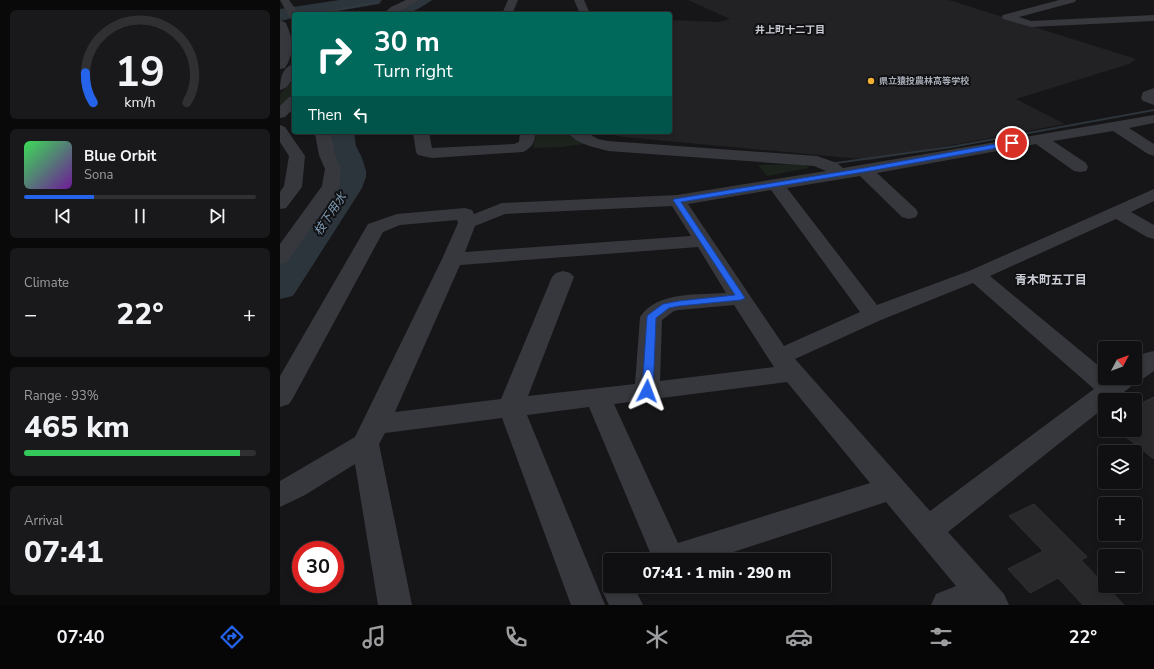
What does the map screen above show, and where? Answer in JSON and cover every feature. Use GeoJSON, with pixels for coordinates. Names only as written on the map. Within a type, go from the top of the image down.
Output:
{"type":"FeatureCollection","features":[{"type":"Feature","properties":{"kind":"street"},"geometry":{"type":"LineString","coordinates":[[284,0],[292,12]]}},
{"type":"Feature","properties":{"kind":"street"},"geometry":{"type":"LineString","coordinates":[[391,12],[414,0]]}},
{"type":"Feature","properties":{"kind":"street"},"geometry":{"type":"LineString","coordinates":[[508,12],[513,0]]}},
{"type":"Feature","properties":{"kind":"street"},"geometry":{"type":"LineString","coordinates":[[578,0],[584,12]]}},
{"type":"Feature","properties":{"kind":"street"},"geometry":{"type":"LineString","coordinates":[[1064,2],[1007,17],[1032,24],[1154,18]]}},
{"type":"Feature","properties":{"kind":"street"},"geometry":{"type":"LineString","coordinates":[[1089,11],[1118,20]]}},
{"type":"Feature","properties":{"kind":"street"},"geometry":{"type":"LineString","coordinates":[[280,23],[286,37],[286,48],[280,65]]}},
{"type":"Feature","properties":{"kind":"street"},"geometry":{"type":"LineString","coordinates":[[280,86],[292,71]]}},
{"type":"Feature","properties":{"kind":"street"},"geometry":{"type":"LineString","coordinates":[[1154,92],[1148,95],[1148,98],[1154,101]]}},
{"type":"Feature","properties":{"kind":"street"},"geometry":{"type":"LineString","coordinates":[[280,114],[292,102]]}},
{"type":"Feature","properties":{"kind":"street"},"geometry":{"type":"LineString","coordinates":[[280,398],[375,228],[397,220],[502,209],[677,200],[864,170],[1154,119]]}},
{"type":"Feature","properties":{"kind":"street"},"geometry":{"type":"LineString","coordinates":[[1116,126],[1154,151]]}},
{"type":"Feature","properties":{"kind":"street"},"geometry":{"type":"LineString","coordinates":[[280,130],[297,156],[293,186],[280,204]]}},
{"type":"Feature","properties":{"kind":"street"},"geometry":{"type":"LineString","coordinates":[[280,258],[331,186],[333,169],[327,155],[323,134]]}},
{"type":"Feature","properties":{"kind":"street"},"geometry":{"type":"LineString","coordinates":[[421,134],[424,152],[432,153],[516,149],[526,144],[528,134]]}},
{"type":"Feature","properties":{"kind":"street"},"geometry":{"type":"LineString","coordinates":[[578,134],[592,142],[608,146],[817,161],[831,166],[838,173]]}},
{"type":"Feature","properties":{"kind":"street"},"geometry":{"type":"LineString","coordinates":[[1039,139],[1080,167]]}},
{"type":"Feature","properties":{"kind":"street"},"geometry":{"type":"LineString","coordinates":[[864,170],[909,213]]}},
{"type":"Feature","properties":{"kind":"street"},"geometry":{"type":"LineString","coordinates":[[776,184],[873,315]]}},
{"type":"Feature","properties":{"kind":"street"},"geometry":{"type":"LineString","coordinates":[[280,495],[295,487],[371,434],[511,407],[647,391],[786,365],[873,315],[976,275],[1154,194]]}},
{"type":"Feature","properties":{"kind":"street"},"geometry":{"type":"LineString","coordinates":[[677,200],[786,365],[986,599]]}},
{"type":"Feature","properties":{"kind":"street"},"geometry":{"type":"LineString","coordinates":[[1117,212],[1154,233]]}},
{"type":"Feature","properties":{"kind":"street"},"geometry":{"type":"LineString","coordinates":[[395,605],[371,434],[452,259],[470,213]]}},
{"type":"Feature","properties":{"kind":"street"},"geometry":{"type":"LineString","coordinates":[[452,259],[704,242]]}},
{"type":"Feature","properties":{"kind":"street"},"geometry":{"type":"LineString","coordinates":[[976,275],[1098,368]]}},
{"type":"Feature","properties":{"kind":"street"},"geometry":{"type":"LineString","coordinates":[[563,277],[511,407],[588,605]]}},
{"type":"Feature","properties":{"kind":"street"},"geometry":{"type":"LineString","coordinates":[[647,391],[651,317],[666,306],[679,303],[741,298]]}},
{"type":"Feature","properties":{"kind":"street"},"geometry":{"type":"LineString","coordinates":[[1142,367],[1154,359]]}},
{"type":"Feature","properties":{"kind":"street"},"geometry":{"type":"LineString","coordinates":[[928,530],[1115,385]]}},
{"type":"Feature","properties":{"kind":"street"},"geometry":{"type":"LineString","coordinates":[[598,397],[665,553]]}},
{"type":"Feature","properties":{"kind":"street"},"geometry":{"type":"LineString","coordinates":[[690,553],[892,488]]}},
{"type":"Feature","properties":{"kind":"street"},"geometry":{"type":"LineString","coordinates":[[620,593],[626,605]]}},
{"type":"Feature","properties":{"kind":"street"},"geometry":{"type":"LineString","coordinates":[[948,605],[986,599]]}},
{"type":"Feature","properties":{"kind":"path"},"geometry":{"type":"LineString","coordinates":[[326,12],[382,2]]}},
{"type":"Feature","properties":{"kind":"shaded area","name":"県立猿投農林高等学校"},"geometry":{"type":"Polygon","coordinates":[[[688,0],[949,0],[1136,59],[1129,64],[1016,99],[1065,124],[871,160],[624,137],[608,134],[672,134],[672,20],[719,22],[730,19],[688,0]]]}},
{"type":"Feature","properties":{"kind":"shaded area"},"geometry":{"type":"Polygon","coordinates":[[[292,81],[292,95],[280,107],[280,94],[292,81]]]}},
{"type":"Feature","properties":{"kind":"shaded area"},"geometry":{"type":"Polygon","coordinates":[[[571,134],[585,144],[533,148],[536,135],[571,134]]]}},
{"type":"Feature","properties":{"kind":"shaded area"},"geometry":{"type":"Polygon","coordinates":[[[803,164],[809,168],[767,176],[758,165],[803,164]]]}},
{"type":"Feature","properties":{"kind":"building"},"geometry":{"type":"Polygon","coordinates":[[[1154,397],[1154,459],[1142,450],[1142,445],[1136,445],[1126,437],[1142,437],[1142,403],[1154,397]]]}},
{"type":"Feature","properties":{"kind":"building"},"geometry":{"type":"Polygon","coordinates":[[[1034,504],[1087,557],[1081,560],[1098,578],[1098,593],[1113,593],[1124,605],[1083,605],[1058,578],[1030,593],[1008,569],[1043,551],[1009,516],[1034,504]]]}},
{"type":"Feature","properties":{"kind":"waterway"},"geometry":{"type":"LineString","coordinates":[[299,12],[373,0]]}},
{"type":"Feature","properties":{"kind":"waterway","name":"枝下用水"},"geometry":{"type":"LineString","coordinates":[[400,12],[409,5],[423,0]]}},
{"type":"Feature","properties":{"kind":"waterway"},"geometry":{"type":"LineString","coordinates":[[280,15],[292,13]]}},
{"type":"Feature","properties":{"kind":"waterway"},"geometry":{"type":"LineString","coordinates":[[836,163],[951,147],[1154,110]]}},
{"type":"Feature","properties":{"kind":"waterway","name":"枝下用水"},"geometry":{"type":"LineString","coordinates":[[280,288],[347,188],[351,177],[351,171],[348,158],[342,146],[341,134]]}},
{"type":"Feature","properties":{"kind":"place","name":"県立猿投農林高等学校"},"geometry":{"type":"Point","coordinates":[871,81]}},
{"type":"Feature","properties":{"kind":"district","name":"井上町十二丁目"},"geometry":{"type":"Point","coordinates":[790,30]}},
{"type":"Feature","properties":{"kind":"district","name":"青木町五丁目"},"geometry":{"type":"Point","coordinates":[1051,280]}},
{"type":"Feature","properties":{"kind":"route"},"geometry":{"type":"LineString","coordinates":[[647,391],[651,317],[666,306],[679,303],[741,298],[677,200],[864,170],[1012,143]]}}]}
